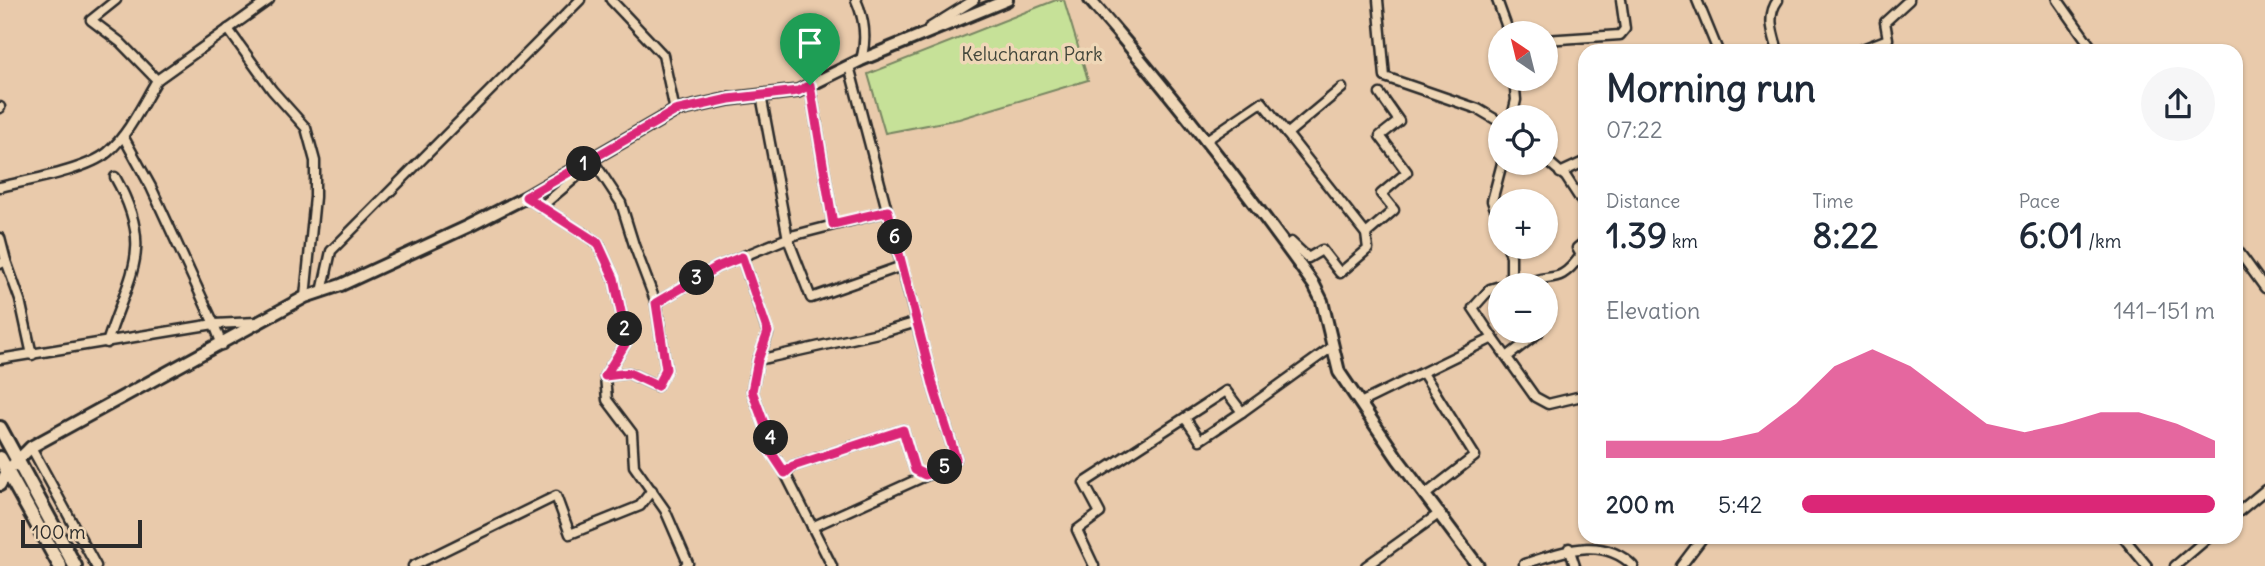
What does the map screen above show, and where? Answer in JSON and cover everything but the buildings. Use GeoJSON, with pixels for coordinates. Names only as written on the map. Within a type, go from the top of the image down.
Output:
{"type":"FeatureCollection","features":[{"type":"Feature","properties":{"kind":"main road"},"geometry":{"type":"LineString","coordinates":[[0,428],[75,566]]}},
{"type":"Feature","properties":{"kind":"main road"},"geometry":{"type":"LineString","coordinates":[[2,465],[57,565]]}},
{"type":"Feature","properties":{"kind":"street"},"geometry":{"type":"LineString","coordinates":[[116,0],[91,20],[120,41],[157,80]]}},
{"type":"Feature","properties":{"kind":"street"},"geometry":{"type":"LineString","coordinates":[[0,187],[83,165],[108,153],[122,136],[157,80],[269,0]]}},
{"type":"Feature","properties":{"kind":"street"},"geometry":{"type":"LineString","coordinates":[[322,292],[331,251],[580,0]]}},
{"type":"Feature","properties":{"kind":"street"},"geometry":{"type":"LineString","coordinates":[[611,0],[663,55],[675,111]]}},
{"type":"Feature","properties":{"kind":"street"},"geometry":{"type":"LineString","coordinates":[[856,0],[864,16],[865,46],[861,60]]}},
{"type":"Feature","properties":{"kind":"street"},"geometry":{"type":"LineString","coordinates":[[908,40],[974,0]]}},
{"type":"Feature","properties":{"kind":"street"},"geometry":{"type":"LineString","coordinates":[[0,485],[2,465],[18,461],[31,447],[222,345],[305,297],[397,260],[526,197],[675,111],[729,99],[798,91],[861,60],[1007,0]]}},
{"type":"Feature","properties":{"kind":"street"},"geometry":{"type":"LineString","coordinates":[[1090,0],[1205,141],[1314,285],[1322,301],[1339,372],[1476,565]]}},
{"type":"Feature","properties":{"kind":"street"},"geometry":{"type":"LineString","coordinates":[[1378,0],[1385,77],[1488,115]]}},
{"type":"Feature","properties":{"kind":"street"},"geometry":{"type":"LineString","coordinates":[[1497,0],[1505,21]]}},
{"type":"Feature","properties":{"kind":"street"},"geometry":{"type":"LineString","coordinates":[[1558,39],[1620,35],[1625,29],[1621,0]]}},
{"type":"Feature","properties":{"kind":"street"},"geometry":{"type":"LineString","coordinates":[[1697,0],[1715,44]]}},
{"type":"Feature","properties":{"kind":"street"},"geometry":{"type":"LineString","coordinates":[[1776,44],[1771,11],[1779,0]]}},
{"type":"Feature","properties":{"kind":"street"},"geometry":{"type":"LineString","coordinates":[[1874,44],[1888,38],[1885,22],[1909,0]]}},
{"type":"Feature","properties":{"kind":"street"},"geometry":{"type":"LineString","coordinates":[[2058,0],[2089,44]]}},
{"type":"Feature","properties":{"kind":"street"},"geometry":{"type":"LineString","coordinates":[[228,29],[272,90],[306,128],[315,160],[315,197],[305,297]]}},
{"type":"Feature","properties":{"kind":"street"},"geometry":{"type":"LineString","coordinates":[[812,527],[943,468],[956,458],[935,392],[849,66]]}},
{"type":"Feature","properties":{"kind":"street"},"geometry":{"type":"LineString","coordinates":[[810,85],[833,224]]}},
{"type":"Feature","properties":{"kind":"street"},"geometry":{"type":"LineString","coordinates":[[1287,134],[1342,88]]}},
{"type":"Feature","properties":{"kind":"street"},"geometry":{"type":"LineString","coordinates":[[1366,234],[1394,210],[1381,194],[1407,172],[1380,136],[1399,121],[1380,94]]}},
{"type":"Feature","properties":{"kind":"street"},"geometry":{"type":"LineString","coordinates":[[761,95],[788,239],[811,298],[902,266]]}},
{"type":"Feature","properties":{"kind":"street"},"geometry":{"type":"LineString","coordinates":[[1205,141],[1262,102],[1366,234],[1368,248],[1340,273],[1322,250],[1308,258],[1291,242]]}},
{"type":"Feature","properties":{"kind":"street"},"geometry":{"type":"LineString","coordinates":[[122,136],[151,187],[215,324],[222,345]]}},
{"type":"Feature","properties":{"kind":"street"},"geometry":{"type":"LineString","coordinates":[[541,207],[594,162],[621,203],[656,303],[666,369],[657,386],[629,373],[605,376]]}},
{"type":"Feature","properties":{"kind":"street"},"geometry":{"type":"LineString","coordinates":[[1578,165],[1560,173],[1578,197]]}},
{"type":"Feature","properties":{"kind":"street"},"geometry":{"type":"LineString","coordinates":[[107,343],[133,275],[137,253],[133,219],[115,177]]}},
{"type":"Feature","properties":{"kind":"street"},"geometry":{"type":"LineString","coordinates":[[526,197],[598,243],[614,278],[627,341],[605,376],[607,400],[632,433],[634,466],[665,510],[688,563],[685,566]]}},
{"type":"Feature","properties":{"kind":"street"},"geometry":{"type":"LineString","coordinates":[[656,303],[717,267],[742,257],[833,224],[888,211]]}},
{"type":"Feature","properties":{"kind":"street"},"geometry":{"type":"LineString","coordinates":[[0,238],[3,263],[20,300],[33,355]]}},
{"type":"Feature","properties":{"kind":"street"},"geometry":{"type":"LineString","coordinates":[[742,257],[768,332],[758,360],[752,391],[766,429],[773,435],[767,446],[785,473],[832,566]]}},
{"type":"Feature","properties":{"kind":"street"},"geometry":{"type":"LineString","coordinates":[[2243,258],[2265,288]]}},
{"type":"Feature","properties":{"kind":"street"},"geometry":{"type":"LineString","coordinates":[[1558,277],[1569,272],[1578,259]]}},
{"type":"Feature","properties":{"kind":"street"},"geometry":{"type":"LineString","coordinates":[[1488,291],[1473,308],[1488,330]]}},
{"type":"Feature","properties":{"kind":"street"},"geometry":{"type":"LineString","coordinates":[[758,360],[887,331],[917,321]]}},
{"type":"Feature","properties":{"kind":"street"},"geometry":{"type":"LineString","coordinates":[[0,359],[215,324],[258,322]]}},
{"type":"Feature","properties":{"kind":"street"},"geometry":{"type":"LineString","coordinates":[[1360,403],[1488,340]]}},
{"type":"Feature","properties":{"kind":"street"},"geometry":{"type":"LineString","coordinates":[[1497,343],[1535,397],[1548,404],[1578,397]]}},
{"type":"Feature","properties":{"kind":"street"},"geometry":{"type":"LineString","coordinates":[[1507,357],[1525,343]]}},
{"type":"Feature","properties":{"kind":"street"},"geometry":{"type":"LineString","coordinates":[[1185,418],[1200,440],[1332,347]]}},
{"type":"Feature","properties":{"kind":"street"},"geometry":{"type":"LineString","coordinates":[[1423,373],[1475,456],[1425,495]]}},
{"type":"Feature","properties":{"kind":"street"},"geometry":{"type":"LineString","coordinates":[[1094,566],[1077,530],[1100,513],[1084,483],[1226,390],[1242,412]]}},
{"type":"Feature","properties":{"kind":"street"},"geometry":{"type":"LineString","coordinates":[[785,473],[793,466],[903,430],[915,470],[925,475]]}},
{"type":"Feature","properties":{"kind":"street"},"geometry":{"type":"LineString","coordinates":[[31,447],[96,566]]}},
{"type":"Feature","properties":{"kind":"street"},"geometry":{"type":"LineString","coordinates":[[413,566],[556,496],[570,534],[640,506],[652,490]]}},
{"type":"Feature","properties":{"kind":"street"},"geometry":{"type":"LineString","coordinates":[[2243,508],[2265,490]]}},
{"type":"Feature","properties":{"kind":"street"},"geometry":{"type":"LineString","coordinates":[[1366,566],[1440,513]]}},
{"type":"Feature","properties":{"kind":"street"},"geometry":{"type":"LineString","coordinates":[[1681,566],[1698,544]]}},
{"type":"Feature","properties":{"kind":"street"},"geometry":{"type":"LineString","coordinates":[[2129,544],[2147,566]]}},
{"type":"Feature","properties":{"kind":"street"},"geometry":{"type":"LineString","coordinates":[[2175,566],[2201,544]]}},
{"type":"Feature","properties":{"kind":"street"},"geometry":{"type":"LineString","coordinates":[[1523,565],[1569,548],[1602,548],[1633,566]]}},
{"type":"Feature","properties":{"kind":"street"},"geometry":{"type":"LineString","coordinates":[[1569,548],[1575,566]]}},
{"type":"Feature","properties":{"kind":"green space","name":"Kelucharan Park"},"geometry":{"type":"Polygon","coordinates":[[[1056,0],[1064,0],[1088,80],[959,119],[885,133],[868,74],[1056,0]]]}},
{"type":"Feature","properties":{"kind":"route"},"geometry":{"type":"LineString","coordinates":[[810,85],[833,224],[888,211],[935,392],[956,458],[943,468],[925,475],[915,470],[903,430],[793,466],[785,473],[767,446],[773,435],[766,429],[752,391],[758,360],[768,332],[742,257],[717,267],[656,303],[666,369],[657,386],[629,373],[605,376],[627,341],[614,278],[598,243],[526,197],[675,111],[729,99],[798,91],[810,85]]}}]}
